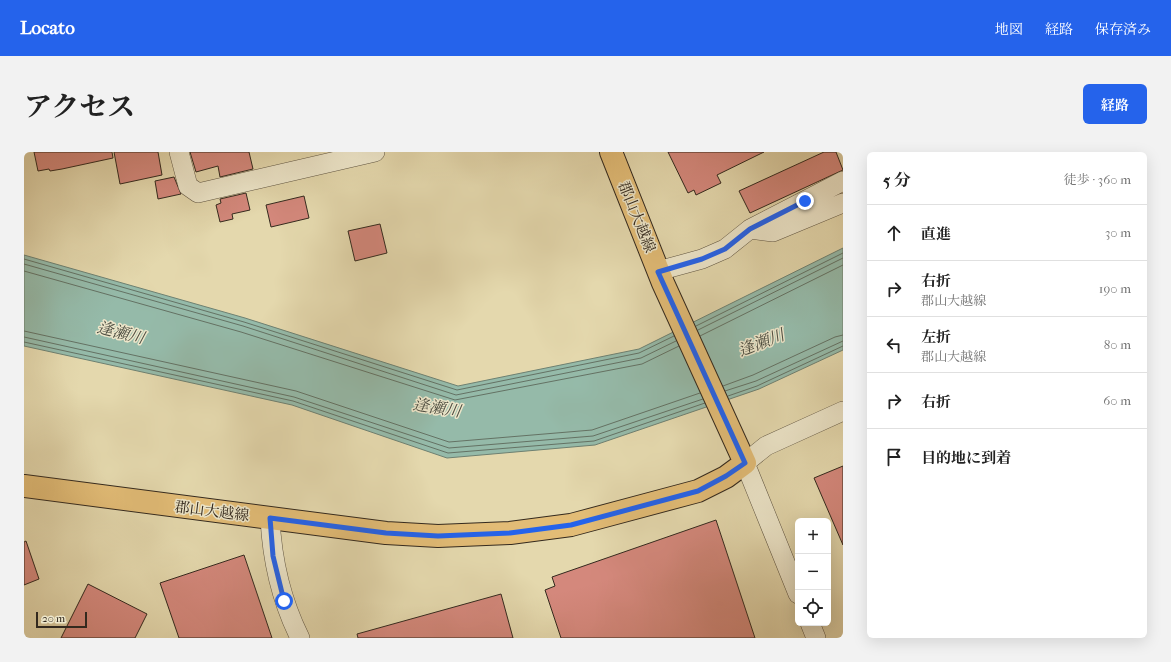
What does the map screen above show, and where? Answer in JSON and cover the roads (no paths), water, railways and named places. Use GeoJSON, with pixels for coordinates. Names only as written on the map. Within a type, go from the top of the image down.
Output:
{"type":"FeatureCollection","features":[{"type":"Feature","properties":{"kind":"main road","name":"郡山大越線"},"geometry":{"type":"LineString","coordinates":[[24,486],[386,533],[438,536],[510,533],[571,525],[698,491],[726,476],[742,456],[660,277],[611,152]]}},
{"type":"Feature","properties":{"kind":"street"},"geometry":{"type":"LineString","coordinates":[[179,152],[188,186],[198,192],[375,152]]}},
{"type":"Feature","properties":{"kind":"street"},"geometry":{"type":"LineString","coordinates":[[660,277],[719,252],[750,229],[843,181]]}},
{"type":"Feature","properties":{"kind":"street"},"geometry":{"type":"LineString","coordinates":[[750,229],[773,232],[843,203]]}},
{"type":"Feature","properties":{"kind":"street"},"geometry":{"type":"LineString","coordinates":[[796,590],[742,456],[843,411]]}},
{"type":"Feature","properties":{"kind":"street"},"geometry":{"type":"LineString","coordinates":[[270,518],[271,543],[276,572],[284,601],[300,638]]}},
{"type":"Feature","properties":{"kind":"street"},"geometry":{"type":"LineString","coordinates":[[811,626],[816,638]]}},
{"type":"Feature","properties":{"kind":"water","name":"逢瀬川"},"geometry":{"type":"Polygon","coordinates":[[[843,248],[843,350],[759,389],[595,445],[447,458],[292,405],[24,346],[24,255],[245,318],[458,386],[639,349],[843,248]]]}}]}
